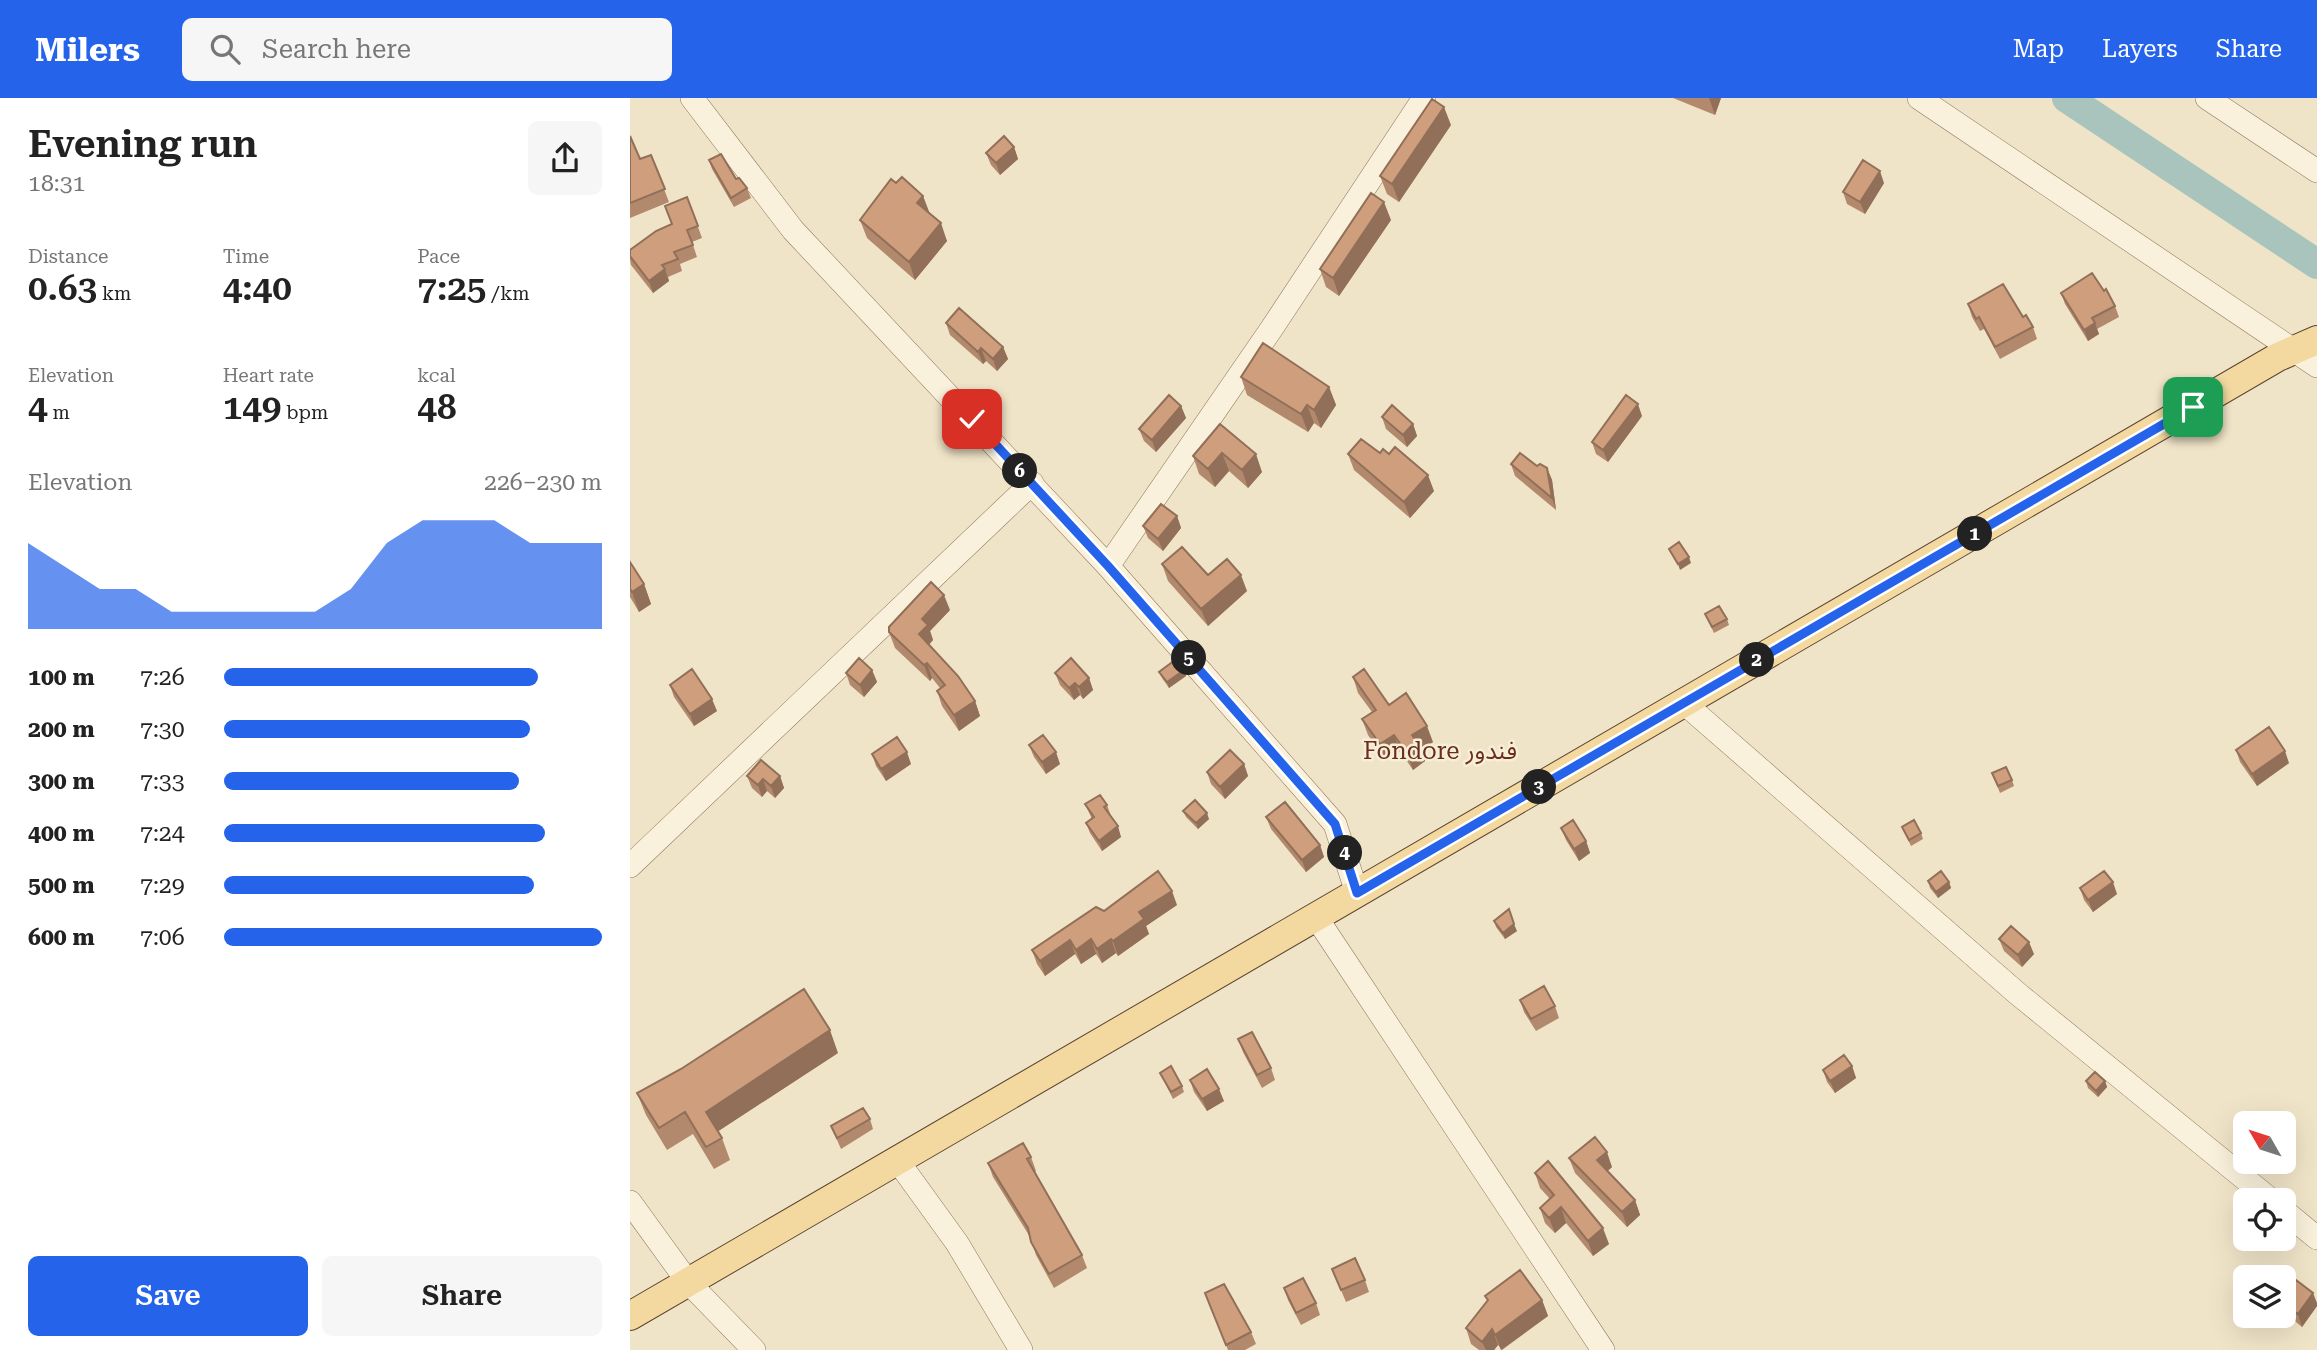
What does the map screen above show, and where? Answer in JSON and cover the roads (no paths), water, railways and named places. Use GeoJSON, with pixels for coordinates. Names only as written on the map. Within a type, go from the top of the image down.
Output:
{"type":"FeatureCollection","features":[{"type":"Feature","properties":{"kind":"main road"},"geometry":{"type":"LineString","coordinates":[[630,1315],[2305,344]]}},
{"type":"Feature","properties":{"kind":"street"},"geometry":{"type":"LineString","coordinates":[[692,98],[793,230],[1108,566],[1335,824],[1357,893]]}},
{"type":"Feature","properties":{"kind":"street"},"geometry":{"type":"LineString","coordinates":[[1108,566],[1424,98]]}},
{"type":"Feature","properties":{"kind":"street"},"geometry":{"type":"LineString","coordinates":[[1919,98],[2305,344],[2317,366]]}},
{"type":"Feature","properties":{"kind":"street"},"geometry":{"type":"LineString","coordinates":[[2207,98],[2317,171]]}},
{"type":"Feature","properties":{"kind":"street"},"geometry":{"type":"LineString","coordinates":[[630,866],[1031,483]]}},
{"type":"Feature","properties":{"kind":"street"},"geometry":{"type":"LineString","coordinates":[[1684,703],[2018,994],[2257,1188]]}},
{"type":"Feature","properties":{"kind":"street"},"geometry":{"type":"LineString","coordinates":[[1317,917],[1603,1350]]}},
{"type":"Feature","properties":{"kind":"street"},"geometry":{"type":"LineString","coordinates":[[897,1160],[957,1243],[1021,1350]]}},
{"type":"Feature","properties":{"kind":"street"},"geometry":{"type":"LineString","coordinates":[[630,1202],[688,1282],[754,1350]]}},
{"type":"Feature","properties":{"kind":"street"},"geometry":{"type":"LineString","coordinates":[[2296,1220],[2317,1238]]}},
{"type":"Feature","properties":{"kind":"waterway"},"geometry":{"type":"LineString","coordinates":[[2067,98],[2317,264]]}},
{"type":"Feature","properties":{"kind":"district","name":"Fondore فندور"},"geometry":{"type":"Point","coordinates":[1440,751]}}]}
